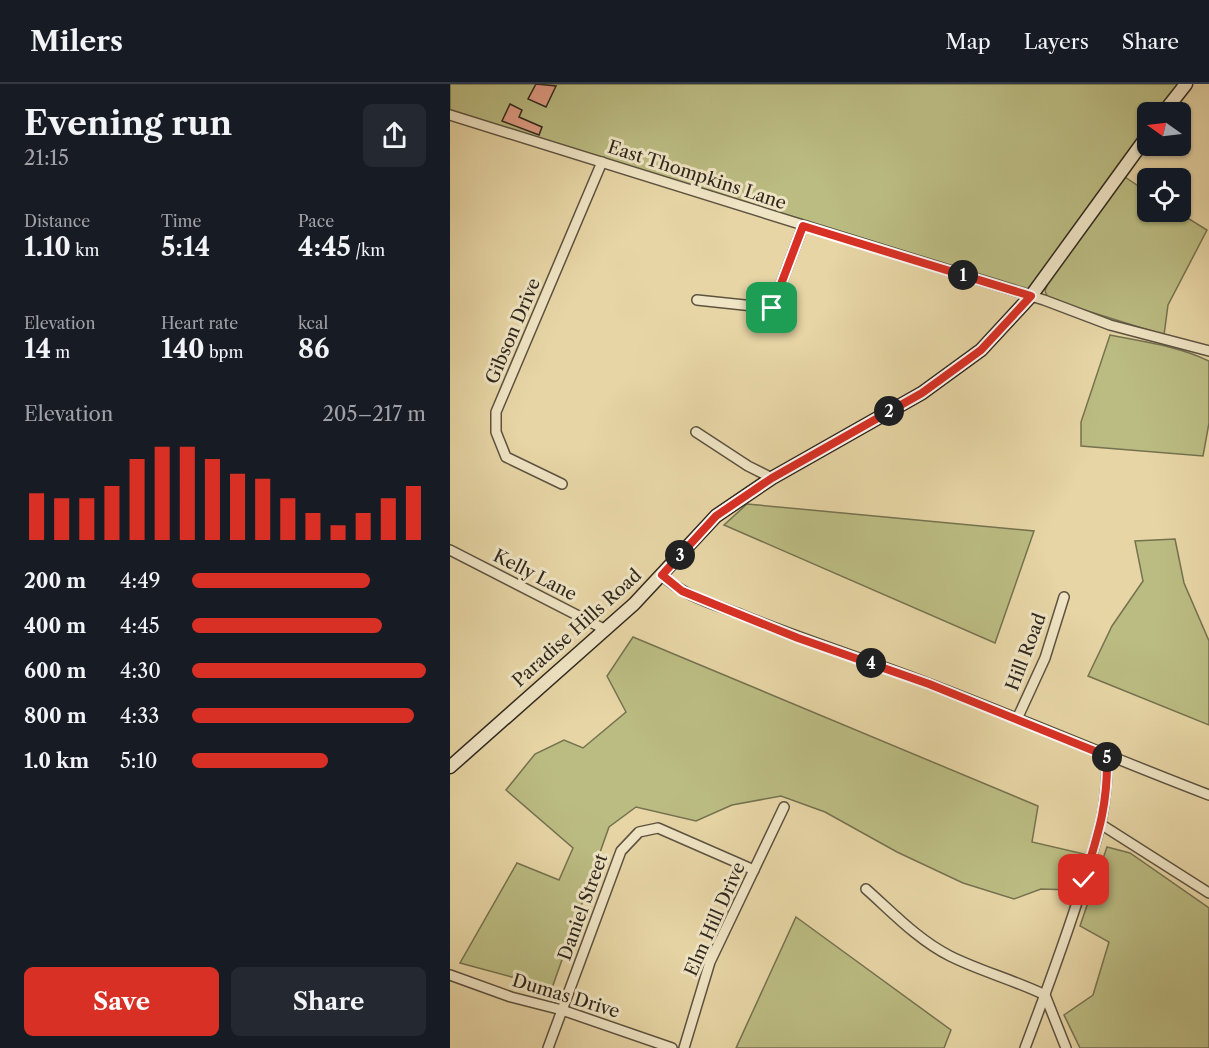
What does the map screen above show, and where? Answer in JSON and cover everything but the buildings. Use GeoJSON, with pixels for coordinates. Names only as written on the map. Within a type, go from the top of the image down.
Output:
{"type":"FeatureCollection","features":[{"type":"Feature","properties":{"kind":"street"},"geometry":{"type":"LineString","coordinates":[[1172,102],[1186,84]]}},
{"type":"Feature","properties":{"kind":"street","name":"East Thompkins Lane"},"geometry":{"type":"LineString","coordinates":[[450,115],[1031,296],[1110,325],[1209,351]]}},
{"type":"Feature","properties":{"kind":"street","name":"Paradise Hills Road"},"geometry":{"type":"LineString","coordinates":[[450,767],[606,630],[662,575],[716,516],[772,478],[922,393],[981,350],[1031,296],[1137,150]]}},
{"type":"Feature","properties":{"kind":"street","name":"Gibson Drive"},"geometry":{"type":"LineString","coordinates":[[562,484],[506,457],[496,432],[496,412],[603,162]]}},
{"type":"Feature","properties":{"kind":"street"},"geometry":{"type":"LineString","coordinates":[[698,300],[772,308],[803,226]]}},
{"type":"Feature","properties":{"kind":"street"},"geometry":{"type":"LineString","coordinates":[[696,432],[748,466],[772,478]]}},
{"type":"Feature","properties":{"kind":"street","name":"Kelly Lane"},"geometry":{"type":"LineString","coordinates":[[450,550],[606,630]]}},
{"type":"Feature","properties":{"kind":"street"},"geometry":{"type":"LineString","coordinates":[[662,575],[682,591],[798,638],[929,684],[1209,795]]}},
{"type":"Feature","properties":{"kind":"street","name":"Hill Road"},"geometry":{"type":"LineString","coordinates":[[1017,719],[1045,658],[1064,597]]}},
{"type":"Feature","properties":{"kind":"street"},"geometry":{"type":"LineString","coordinates":[[1025,1048],[1066,938],[1102,825],[1108,785],[1107,756]]}},
{"type":"Feature","properties":{"kind":"street","name":"Elm Hill Drive"},"geometry":{"type":"LineString","coordinates":[[684,1048],[710,962],[784,807]]}},
{"type":"Feature","properties":{"kind":"street"},"geometry":{"type":"LineString","coordinates":[[1102,825],[1209,892]]}},
{"type":"Feature","properties":{"kind":"street","name":"Daniel Street"},"geometry":{"type":"LineString","coordinates":[[548,1048],[621,851],[639,832],[658,828],[754,870]]}},
{"type":"Feature","properties":{"kind":"street"},"geometry":{"type":"LineString","coordinates":[[866,889],[921,937],[949,956],[1045,995],[1066,1048]]}},
{"type":"Feature","properties":{"kind":"street","name":"Dumas Drive"},"geometry":{"type":"LineString","coordinates":[[450,975],[511,997],[562,1010],[672,1048]]}},
{"type":"Feature","properties":{"kind":"green space"},"geometry":{"type":"Polygon","coordinates":[[[450,84],[1179,84],[1166,102],[1137,102],[1137,140],[1029,289],[450,112],[450,84]]]}},
{"type":"Feature","properties":{"kind":"green space"},"geometry":{"type":"Polygon","coordinates":[[[1125,177],[1137,185],[1137,222],[1191,222],[1191,220],[1207,230],[1168,305],[1164,335],[1048,298],[1045,291],[1049,280],[1125,177]]]}},
{"type":"Feature","properties":{"kind":"green space"},"geometry":{"type":"Polygon","coordinates":[[[1110,335],[1173,348],[1209,361],[1209,423],[1203,456],[1081,446],[1081,422],[1110,335]]]}},
{"type":"Feature","properties":{"kind":"green space"},"geometry":{"type":"Polygon","coordinates":[[[747,504],[1034,531],[995,643],[724,525],[747,504]]]}},
{"type":"Feature","properties":{"kind":"green space"},"geometry":{"type":"Polygon","coordinates":[[[1175,539],[1184,583],[1209,641],[1209,725],[1088,676],[1112,626],[1143,581],[1135,541],[1175,539]]]}},
{"type":"Feature","properties":{"kind":"green space"},"geometry":{"type":"Polygon","coordinates":[[[633,637],[1038,806],[1032,842],[1084,854],[1072,890],[1041,889],[1014,899],[963,883],[897,852],[825,812],[781,796],[732,805],[696,821],[636,807],[609,827],[552,988],[460,963],[517,863],[559,880],[573,848],[506,790],[535,754],[564,740],[583,748],[626,712],[607,676],[633,637]]]}},
{"type":"Feature","properties":{"kind":"green space"},"geometry":{"type":"Polygon","coordinates":[[[1107,847],[1130,853],[1209,908],[1209,1048],[1080,1048],[1064,1015],[1093,995],[1109,942],[1080,926],[1107,847]]]}},
{"type":"Feature","properties":{"kind":"green space"},"geometry":{"type":"Polygon","coordinates":[[[796,917],[951,1030],[944,1048],[736,1048],[796,917]]]}},
{"type":"Feature","properties":{"kind":"route"},"geometry":{"type":"LineString","coordinates":[[772,308],[803,226],[1031,296],[981,350],[922,393],[772,478],[716,516],[662,575],[682,591],[716,605],[798,638],[929,684],[1107,756],[1108,785],[1105,809],[1084,880]]}}]}
